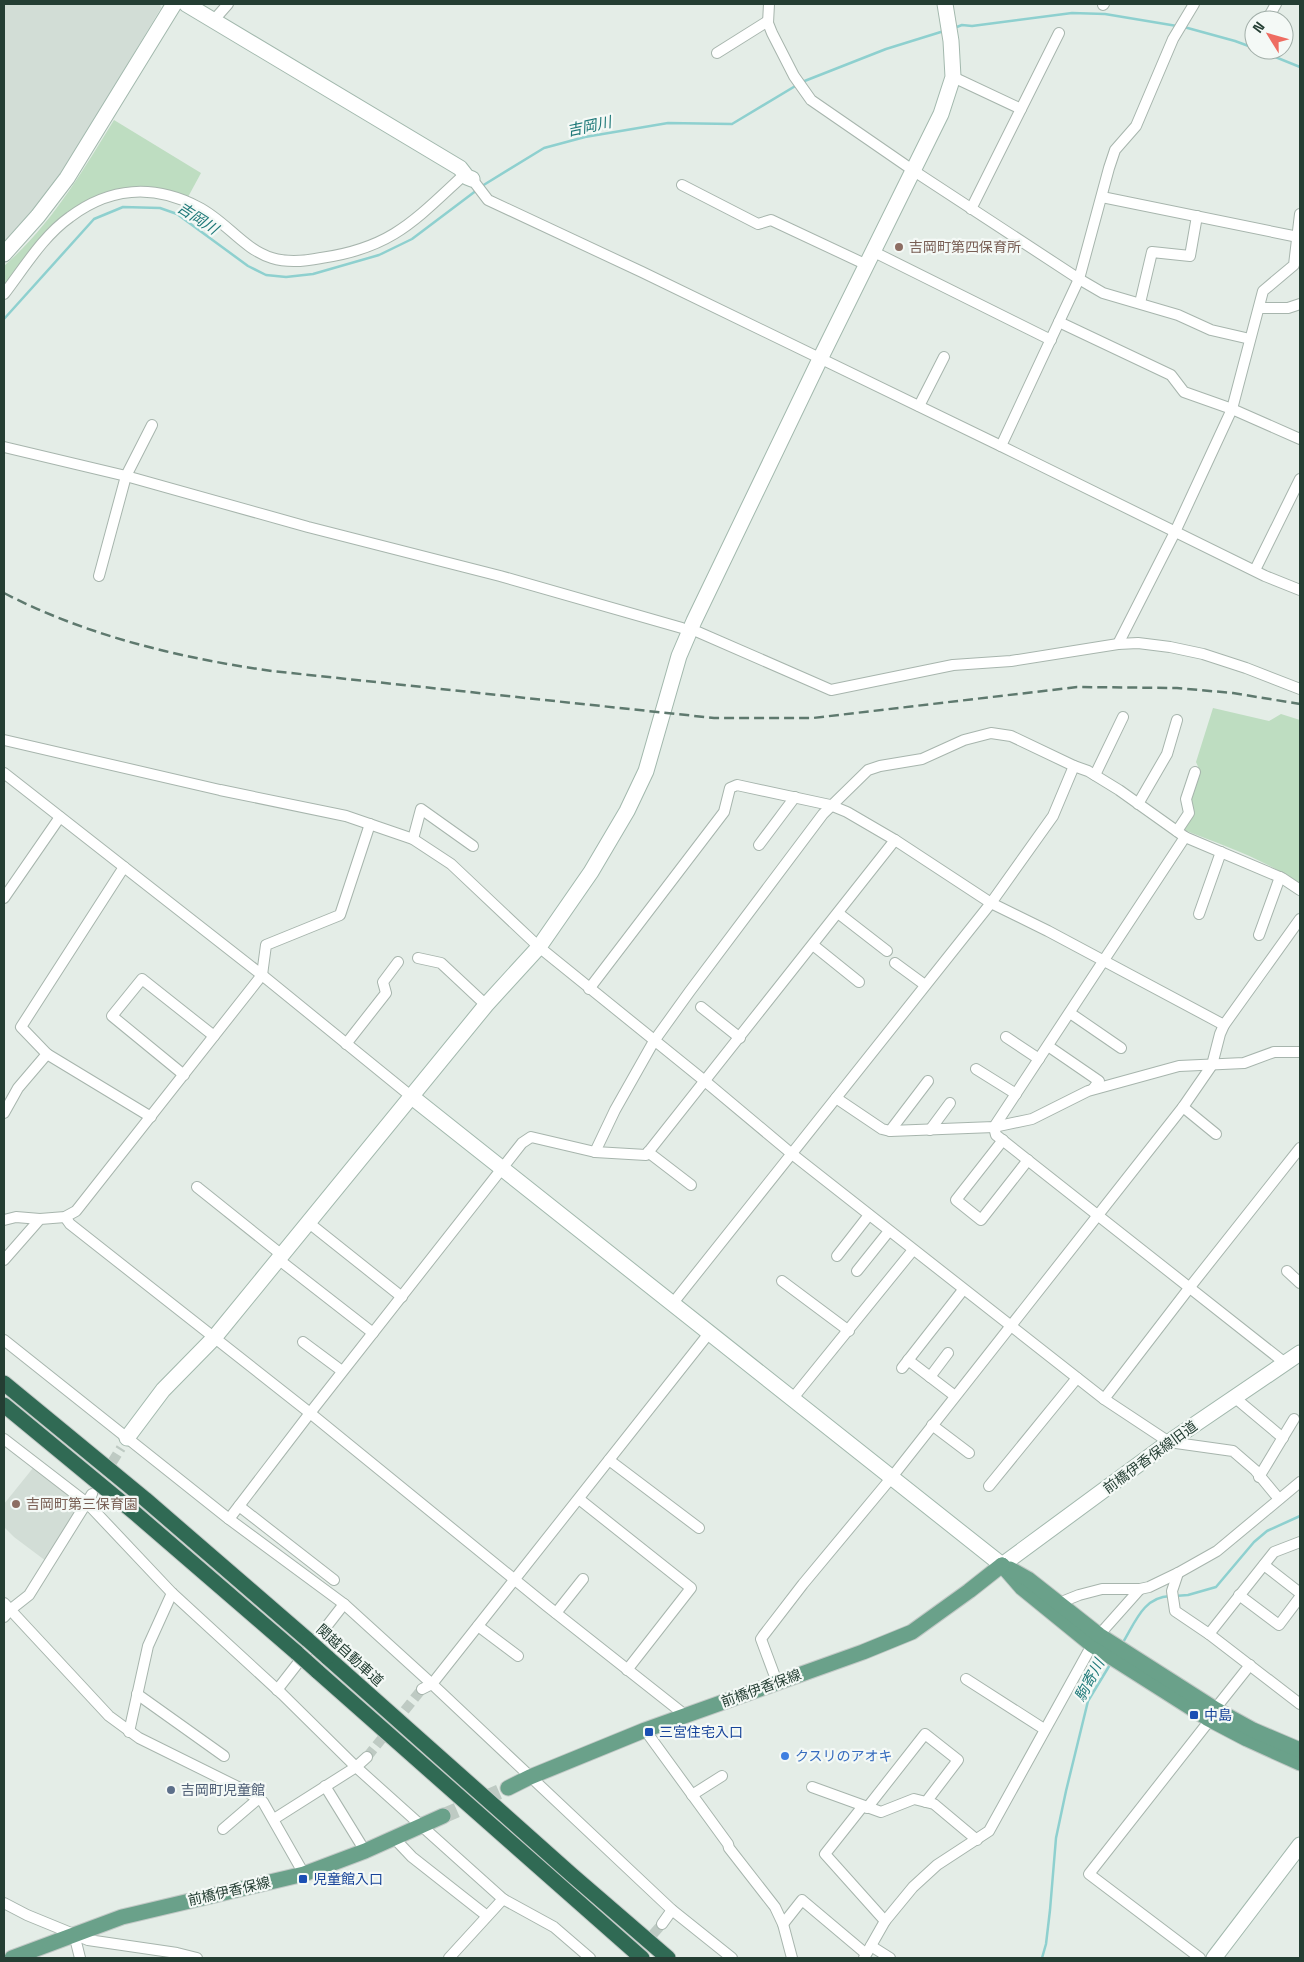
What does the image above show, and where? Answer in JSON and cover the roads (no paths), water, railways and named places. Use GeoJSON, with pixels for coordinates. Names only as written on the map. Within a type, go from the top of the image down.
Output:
{"type":"FeatureCollection","features":[{"type":"Feature","properties":{"kind":"highway","name":"関越自動車道"},"geometry":{"type":"LineString","coordinates":[[4,1383],[146,1499],[308,1640],[572,1876],[668,1958]]}},
{"type":"Feature","properties":{"kind":"highway"},"geometry":{"type":"LineString","coordinates":[[4,1405],[129,1507],[642,1958]]}},
{"type":"Feature","properties":{"kind":"main road"},"geometry":{"type":"LineString","coordinates":[[1002,1564],[1028,1579],[1059,1603],[1096,1640]]}},
{"type":"Feature","properties":{"kind":"main road"},"geometry":{"type":"LineString","coordinates":[[1002,1564],[1022,1588],[1118,1654],[1253,1730],[1300,1750]]}},
{"type":"Feature","properties":{"kind":"main road","name":"前橋伊香保線"},"geometry":{"type":"LineString","coordinates":[[508,1788],[530,1777],[645,1730],[863,1652],[912,1632],[969,1591],[1002,1564]]}},
{"type":"Feature","properties":{"kind":"main road"},"geometry":{"type":"LineString","coordinates":[[1118,1654],[1207,1718],[1300,1763]]}},
{"type":"Feature","properties":{"kind":"main road","name":"前橋伊香保線"},"geometry":{"type":"LineString","coordinates":[[12,1958],[122,1917],[304,1874],[443,1816]]}},
{"type":"Feature","properties":{"kind":"street"},"geometry":{"type":"LineString","coordinates":[[4,254],[38,216],[67,178],[174,4]]}},
{"type":"Feature","properties":{"kind":"street"},"geometry":{"type":"LineString","coordinates":[[186,4],[460,168],[488,200],[633,268],[1175,532],[1300,590]]}},
{"type":"Feature","properties":{"kind":"street"},"geometry":{"type":"LineString","coordinates":[[213,20],[228,4]]}},
{"type":"Feature","properties":{"kind":"street"},"geometry":{"type":"LineString","coordinates":[[769,4],[768,20],[772,33],[794,76],[811,100],[971,209],[1103,293],[1178,315],[1211,330],[1250,339]]}},
{"type":"Feature","properties":{"kind":"street"},"geometry":{"type":"LineString","coordinates":[[1001,446],[1079,279],[1109,168],[1116,150],[1136,126],[1173,39],[1194,4]]}},
{"type":"Feature","properties":{"kind":"street"},"geometry":{"type":"LineString","coordinates":[[124,1443],[163,1390],[214,1338],[412,1098],[486,1005],[539,948],[591,872],[627,811],[646,771],[679,656],[820,359],[941,114],[953,77],[951,41],[944,7]]}},
{"type":"Feature","properties":{"kind":"street"},"geometry":{"type":"LineString","coordinates":[[717,53],[768,20]]}},
{"type":"Feature","properties":{"kind":"street"},"geometry":{"type":"LineString","coordinates":[[971,209],[1059,33]]}},
{"type":"Feature","properties":{"kind":"street"},"geometry":{"type":"LineString","coordinates":[[953,77],[1021,109]]}},
{"type":"Feature","properties":{"kind":"street"},"geometry":{"type":"LineString","coordinates":[[4,294],[49,236],[69,217],[105,197],[146,191],[168,195],[198,206],[259,252],[284,261],[307,260],[349,253],[377,244],[412,223],[468,176]]}},
{"type":"Feature","properties":{"kind":"street"},"geometry":{"type":"LineString","coordinates":[[682,185],[758,224],[771,220],[871,258],[1051,340]]}},
{"type":"Feature","properties":{"kind":"street"},"geometry":{"type":"LineString","coordinates":[[1102,197],[1299,235]]}},
{"type":"Feature","properties":{"kind":"street"},"geometry":{"type":"LineString","coordinates":[[1118,644],[1175,532],[1232,409],[1263,292],[1294,265],[1300,214]]}},
{"type":"Feature","properties":{"kind":"street"},"geometry":{"type":"LineString","coordinates":[[1140,303],[1152,252],[1190,256],[1197,216]]}},
{"type":"Feature","properties":{"kind":"street"},"geometry":{"type":"LineString","coordinates":[[1259,308],[1288,308],[1300,304]]}},
{"type":"Feature","properties":{"kind":"street"},"geometry":{"type":"LineString","coordinates":[[1059,322],[1171,375],[1184,392],[1232,409],[1300,439]]}},
{"type":"Feature","properties":{"kind":"street"},"geometry":{"type":"LineString","coordinates":[[918,406],[944,357]]}},
{"type":"Feature","properties":{"kind":"street"},"geometry":{"type":"LineString","coordinates":[[99,576],[126,476],[152,425]]}},
{"type":"Feature","properties":{"kind":"street"},"geometry":{"type":"LineString","coordinates":[[4,447],[126,476],[308,527],[500,576],[682,628]]}},
{"type":"Feature","properties":{"kind":"street"},"geometry":{"type":"LineString","coordinates":[[1255,570],[1300,479]]}},
{"type":"Feature","properties":{"kind":"street"},"geometry":{"type":"LineString","coordinates":[[698,632],[831,690],[953,665],[1012,661],[1118,644],[1138,643],[1203,654],[1300,689]]}},
{"type":"Feature","properties":{"kind":"street"},"geometry":{"type":"LineString","coordinates":[[1095,775],[1122,717]]}},
{"type":"Feature","properties":{"kind":"street"},"geometry":{"type":"LineString","coordinates":[[1138,804],[1167,754],[1177,720]]}},
{"type":"Feature","properties":{"kind":"street"},"geometry":{"type":"LineString","coordinates":[[595,1152],[615,1110],[654,1041],[830,805],[868,770],[880,766],[922,759],[964,740],[991,734],[1012,736],[1095,775],[1181,834],[1280,877],[1300,890]]}},
{"type":"Feature","properties":{"kind":"street"},"geometry":{"type":"LineString","coordinates":[[4,740],[220,790],[346,816],[412,839],[451,864],[539,948],[706,1082],[792,1154],[1076,1378],[1169,1442],[1233,1451],[1255,1470],[1279,1499]]}},
{"type":"Feature","properties":{"kind":"street"},"geometry":{"type":"LineString","coordinates":[[673,1303],[991,903],[1053,816],[1074,766]]}},
{"type":"Feature","properties":{"kind":"street"},"geometry":{"type":"LineString","coordinates":[[1196,772],[1186,799],[1189,813],[1181,834],[1104,962],[994,1127],[996,1135],[1285,1363]]}},
{"type":"Feature","properties":{"kind":"street"},"geometry":{"type":"LineString","coordinates":[[4,773],[262,975],[412,1098],[504,1168],[1002,1564]]}},
{"type":"Feature","properties":{"kind":"street"},"geometry":{"type":"LineString","coordinates":[[589,988],[724,812],[730,788],[737,784],[830,805],[847,812],[991,903],[1048,931],[1224,1025]]}},
{"type":"Feature","properties":{"kind":"street"},"geometry":{"type":"LineString","coordinates":[[759,845],[795,797]]}},
{"type":"Feature","properties":{"kind":"street"},"geometry":{"type":"LineString","coordinates":[[412,839],[421,809],[473,846]]}},
{"type":"Feature","properties":{"kind":"street"},"geometry":{"type":"LineString","coordinates":[[4,898],[60,818]]}},
{"type":"Feature","properties":{"kind":"street"},"geometry":{"type":"LineString","coordinates":[[4,1220],[16,1217],[40,1220],[65,1217],[76,1211],[262,975],[266,945],[340,915],[370,824]]}},
{"type":"Feature","properties":{"kind":"street"},"geometry":{"type":"LineString","coordinates":[[230,1519],[310,1412],[522,1143],[531,1137],[595,1152],[646,1155],[706,1082],[894,840]]}},
{"type":"Feature","properties":{"kind":"street"},"geometry":{"type":"LineString","coordinates":[[1198,914],[1221,852]]}},
{"type":"Feature","properties":{"kind":"street"},"geometry":{"type":"LineString","coordinates":[[124,867],[22,1027],[46,1054],[151,1117]]}},
{"type":"Feature","properties":{"kind":"street"},"geometry":{"type":"LineString","coordinates":[[1260,935],[1280,877]]}},
{"type":"Feature","properties":{"kind":"street"},"geometry":{"type":"LineString","coordinates":[[838,913],[888,952]]}},
{"type":"Feature","properties":{"kind":"street"},"geometry":{"type":"LineString","coordinates":[[777,1682],[761,1639],[763,1636],[892,1476],[1183,1107],[1212,1065],[1224,1025],[1300,919]]}},
{"type":"Feature","properties":{"kind":"street"},"geometry":{"type":"LineString","coordinates":[[813,945],[860,982]]}},
{"type":"Feature","properties":{"kind":"street"},"geometry":{"type":"LineString","coordinates":[[418,958],[442,963],[486,1005]]}},
{"type":"Feature","properties":{"kind":"street"},"geometry":{"type":"LineString","coordinates":[[346,1044],[386,993],[382,982],[398,962]]}},
{"type":"Feature","properties":{"kind":"street"},"geometry":{"type":"LineString","coordinates":[[895,963],[925,986]]}},
{"type":"Feature","properties":{"kind":"street"},"geometry":{"type":"LineString","coordinates":[[184,1074],[112,1016],[142,979],[214,1036]]}},
{"type":"Feature","properties":{"kind":"street"},"geometry":{"type":"LineString","coordinates":[[700,1007],[740,1038]]}},
{"type":"Feature","properties":{"kind":"street"},"geometry":{"type":"LineString","coordinates":[[1070,1013],[1121,1048]]}},
{"type":"Feature","properties":{"kind":"street"},"geometry":{"type":"LineString","coordinates":[[1006,1037],[1040,1059]]}},
{"type":"Feature","properties":{"kind":"street"},"geometry":{"type":"LineString","coordinates":[[1048,1046],[1099,1081],[1093,1089]]}},
{"type":"Feature","properties":{"kind":"street"},"geometry":{"type":"LineString","coordinates":[[836,1098],[882,1129],[890,1131],[994,1127],[1032,1119],[1093,1089],[1179,1066],[1244,1064],[1274,1052],[1299,1049]]}},
{"type":"Feature","properties":{"kind":"street"},"geometry":{"type":"LineString","coordinates":[[4,1113],[18,1088],[46,1054]]}},
{"type":"Feature","properties":{"kind":"street"},"geometry":{"type":"LineString","coordinates":[[976,1069],[1016,1094]]}},
{"type":"Feature","properties":{"kind":"street"},"geometry":{"type":"LineString","coordinates":[[890,1131],[928,1081]]}},
{"type":"Feature","properties":{"kind":"street"},"geometry":{"type":"LineString","coordinates":[[930,1130],[950,1103]]}},
{"type":"Feature","properties":{"kind":"street"},"geometry":{"type":"LineString","coordinates":[[1183,1107],[1216,1134]]}},
{"type":"Feature","properties":{"kind":"street"},"geometry":{"type":"LineString","coordinates":[[1003,1140],[956,1200],[981,1220],[1028,1160]]}},
{"type":"Feature","properties":{"kind":"street"},"geometry":{"type":"LineString","coordinates":[[1104,1399],[1300,1148]]}},
{"type":"Feature","properties":{"kind":"street"},"geometry":{"type":"LineString","coordinates":[[648,1152],[691,1185]]}},
{"type":"Feature","properties":{"kind":"street"},"geometry":{"type":"LineString","coordinates":[[197,1187],[373,1333]]}},
{"type":"Feature","properties":{"kind":"street"},"geometry":{"type":"LineString","coordinates":[[837,1256],[869,1215]]}},
{"type":"Feature","properties":{"kind":"street"},"geometry":{"type":"LineString","coordinates":[[65,1217],[70,1224],[310,1412],[515,1580],[685,1715]]}},
{"type":"Feature","properties":{"kind":"street"},"geometry":{"type":"LineString","coordinates":[[4,1260],[40,1220]]}},
{"type":"Feature","properties":{"kind":"street"},"geometry":{"type":"LineString","coordinates":[[309,1223],[402,1297]]}},
{"type":"Feature","properties":{"kind":"street"},"geometry":{"type":"LineString","coordinates":[[856,1271],[889,1231]]}},
{"type":"Feature","properties":{"kind":"street"},"geometry":{"type":"LineString","coordinates":[[793,1398],[913,1250]]}},
{"type":"Feature","properties":{"kind":"street"},"geometry":{"type":"LineString","coordinates":[[1287,1272],[1300,1283]]}},
{"type":"Feature","properties":{"kind":"street"},"geometry":{"type":"LineString","coordinates":[[782,1281],[848,1330]]}},
{"type":"Feature","properties":{"kind":"street"},"geometry":{"type":"LineString","coordinates":[[955,1396],[930,1377],[905,1364],[963,1290]]}},
{"type":"Feature","properties":{"kind":"street"},"geometry":{"type":"LineString","coordinates":[[422,1689],[432,1684],[710,1332]]}},
{"type":"Feature","properties":{"kind":"street"},"geometry":{"type":"LineString","coordinates":[[4,1340],[124,1443],[344,1604],[432,1684],[672,1910],[732,1958]]}},
{"type":"Feature","properties":{"kind":"street"},"geometry":{"type":"LineString","coordinates":[[303,1342],[342,1371]]}},
{"type":"Feature","properties":{"kind":"street"},"geometry":{"type":"LineString","coordinates":[[930,1377],[948,1353]]}},
{"type":"Feature","properties":{"kind":"street","name":"前橋伊香保線旧道"},"geometry":{"type":"LineString","coordinates":[[1002,1564],[1169,1442],[1300,1353]]}},
{"type":"Feature","properties":{"kind":"street"},"geometry":{"type":"LineString","coordinates":[[989,1486],[1076,1378]]}},
{"type":"Feature","properties":{"kind":"street"},"geometry":{"type":"LineString","coordinates":[[1234,1397],[1283,1438]]}},
{"type":"Feature","properties":{"kind":"street"},"geometry":{"type":"LineString","coordinates":[[1259,1477],[1294,1419]]}},
{"type":"Feature","properties":{"kind":"street"},"geometry":{"type":"LineString","coordinates":[[932,1425],[969,1454]]}},
{"type":"Feature","properties":{"kind":"street"},"geometry":{"type":"LineString","coordinates":[[4,1439],[87,1503],[172,1593],[277,1690],[356,1767],[503,1899],[554,1927],[590,1958]]}},
{"type":"Feature","properties":{"kind":"street"},"geometry":{"type":"LineString","coordinates":[[609,1460],[699,1528]]}},
{"type":"Feature","properties":{"kind":"street"},"geometry":{"type":"LineString","coordinates":[[1059,1603],[1102,1589],[1140,1589],[1149,1587],[1178,1573],[1217,1551],[1300,1482]]}},
{"type":"Feature","properties":{"kind":"street"},"geometry":{"type":"LineString","coordinates":[[92,1494],[29,1595],[6,1610],[109,1716],[129,1732],[263,1802],[304,1874]]}},
{"type":"Feature","properties":{"kind":"street"},"geometry":{"type":"LineString","coordinates":[[579,1498],[691,1588],[627,1670]]}},
{"type":"Feature","properties":{"kind":"street"},"geometry":{"type":"LineString","coordinates":[[239,1506],[334,1580]]}},
{"type":"Feature","properties":{"kind":"street"},"geometry":{"type":"LineString","coordinates":[[1209,1634],[1274,1552],[1300,1542]]}},
{"type":"Feature","properties":{"kind":"street"},"geometry":{"type":"LineString","coordinates":[[1240,1595],[1279,1625],[1300,1595],[1264,1565]]}},
{"type":"Feature","properties":{"kind":"street"},"geometry":{"type":"LineString","coordinates":[[1178,1573],[1172,1591],[1175,1611],[1209,1634],[1300,1704]]}},
{"type":"Feature","properties":{"kind":"street"},"geometry":{"type":"LineString","coordinates":[[556,1613],[583,1579]]}},
{"type":"Feature","properties":{"kind":"street"},"geometry":{"type":"LineString","coordinates":[[867,1953],[885,1921],[913,1887],[938,1865],[990,1832],[1044,1729],[1096,1640],[1140,1589]]}},
{"type":"Feature","properties":{"kind":"street"},"geometry":{"type":"LineString","coordinates":[[129,1732],[148,1646],[172,1593]]}},
{"type":"Feature","properties":{"kind":"street"},"geometry":{"type":"LineString","coordinates":[[277,1690],[344,1604]]}},
{"type":"Feature","properties":{"kind":"street"},"geometry":{"type":"LineString","coordinates":[[478,1626],[518,1656]]}},
{"type":"Feature","properties":{"kind":"street"},"geometry":{"type":"LineString","coordinates":[[1215,1709],[1250,1665]]}},
{"type":"Feature","properties":{"kind":"street"},"geometry":{"type":"LineString","coordinates":[[966,1679],[1044,1729]]}},
{"type":"Feature","properties":{"kind":"street"},"geometry":{"type":"LineString","coordinates":[[137,1694],[224,1756]]}},
{"type":"Feature","properties":{"kind":"street"},"geometry":{"type":"LineString","coordinates":[[1200,1958],[1089,1874],[1206,1725]]}},
{"type":"Feature","properties":{"kind":"street"},"geometry":{"type":"LineString","coordinates":[[645,1730],[728,1844],[729,1848],[775,1908],[783,1924],[791,1956],[801,1958]]}},
{"type":"Feature","properties":{"kind":"street"},"geometry":{"type":"LineString","coordinates":[[885,1921],[825,1854],[925,1734],[958,1760],[926,1802]]}},
{"type":"Feature","properties":{"kind":"street"},"geometry":{"type":"LineString","coordinates":[[274,1819],[356,1767],[367,1757]]}},
{"type":"Feature","properties":{"kind":"street"},"geometry":{"type":"LineString","coordinates":[[692,1795],[722,1776]]}},
{"type":"Feature","properties":{"kind":"street"},"geometry":{"type":"LineString","coordinates":[[325,1786],[365,1850]]}},
{"type":"Feature","properties":{"kind":"street"},"geometry":{"type":"LineString","coordinates":[[812,1787],[881,1812],[914,1799],[934,1804],[977,1840]]}},
{"type":"Feature","properties":{"kind":"street"},"geometry":{"type":"LineString","coordinates":[[222,1828],[258,1798]]}},
{"type":"Feature","properties":{"kind":"street"},"geometry":{"type":"LineString","coordinates":[[394,1838],[412,1857],[487,1916]]}},
{"type":"Feature","properties":{"kind":"street"},"geometry":{"type":"LineString","coordinates":[[1214,1958],[1300,1846]]}},
{"type":"Feature","properties":{"kind":"street"},"geometry":{"type":"LineString","coordinates":[[449,1958],[503,1899]]}},
{"type":"Feature","properties":{"kind":"street"},"geometry":{"type":"LineString","coordinates":[[783,1924],[802,1900],[867,1953],[890,1958]]}},
{"type":"Feature","properties":{"kind":"street"},"geometry":{"type":"LineString","coordinates":[[4,1903],[27,1915],[88,1940],[177,1953],[197,1958]]}},
{"type":"Feature","properties":{"kind":"street"},"geometry":{"type":"LineString","coordinates":[[662,1924],[672,1910]]}},
{"type":"Feature","properties":{"kind":"street"},"geometry":{"type":"LineString","coordinates":[[74,1934],[80,1958]]}},
{"type":"Feature","properties":{"kind":"waterway","name":"吉岡川"},"geometry":{"type":"LineString","coordinates":[[954,28],[962,25],[972,26],[1072,13],[1105,14],[1177,26]]}},
{"type":"Feature","properties":{"kind":"waterway","name":"吉岡川"},"geometry":{"type":"LineString","coordinates":[[1184,27],[1244,44]]}},
{"type":"Feature","properties":{"kind":"waterway","name":"吉岡川"},"geometry":{"type":"LineString","coordinates":[[802,82],[886,49],[944,31]]}},
{"type":"Feature","properties":{"kind":"waterway","name":"吉岡川"},"geometry":{"type":"LineString","coordinates":[[1283,60],[1300,67]]}},
{"type":"Feature","properties":{"kind":"waterway","name":"吉岡川"},"geometry":{"type":"LineString","coordinates":[[482,186],[544,148],[585,137],[668,123],[732,124],[797,85]]}},
{"type":"Feature","properties":{"kind":"waterway","name":"吉岡川"},"geometry":{"type":"LineString","coordinates":[[4,319],[94,219],[123,207],[160,208],[177,214],[248,266],[266,275],[286,277],[313,274],[379,255],[412,239],[477,190]]}},
{"type":"Feature","properties":{"kind":"waterway","name":"駒寄川"},"geometry":{"type":"LineString","coordinates":[[1175,1596],[1188,1595],[1216,1587],[1254,1542],[1267,1531],[1300,1516]]}},
{"type":"Feature","properties":{"kind":"waterway","name":"駒寄川"},"geometry":{"type":"LineString","coordinates":[[1122,1644],[1146,1606],[1161,1597],[1170,1596]]}},
{"type":"Feature","properties":{"kind":"waterway","name":"駒寄川"},"geometry":{"type":"LineString","coordinates":[[1042,1958],[1046,1944],[1050,1910],[1056,1838],[1066,1791],[1088,1701],[1111,1663]]}},
{"type":"Feature","properties":{"kind":"tunnel"},"geometry":{"type":"LineString","coordinates":[[96,1488],[121,1448]]}},
{"type":"Feature","properties":{"kind":"tunnel"},"geometry":{"type":"LineString","coordinates":[[367,1757],[422,1689]]}},
{"type":"Feature","properties":{"kind":"tunnel"},"geometry":{"type":"LineString","coordinates":[[443,1816],[508,1788]]}},
{"type":"Feature","properties":{"kind":"tunnel"},"geometry":{"type":"LineString","coordinates":[[633,1957],[662,1924]]}},
{"type":"Feature","properties":{"kind":"railway"},"geometry":{"type":"LineString","coordinates":[[4,593],[68,622],[101,633],[169,652],[237,666],[714,718],[813,718],[1077,687],[1177,688],[1233,693],[1300,704]]}},
{"type":"Feature","properties":{"kind":"place","name":"吉岡町第四保育所"},"geometry":{"type":"Point","coordinates":[899,247]}},
{"type":"Feature","properties":{"kind":"place","name":"吉岡町第三保育園"},"geometry":{"type":"Point","coordinates":[16,1504]}},
{"type":"Feature","properties":{"kind":"place","name":"中島"},"geometry":{"type":"Point","coordinates":[1194,1715]}},
{"type":"Feature","properties":{"kind":"place","name":"三宮住宅入口"},"geometry":{"type":"Point","coordinates":[649,1732]}},
{"type":"Feature","properties":{"kind":"place","name":"クスリのアオキ"},"geometry":{"type":"Point","coordinates":[785,1756]}},
{"type":"Feature","properties":{"kind":"place","name":"吉岡町児童館"},"geometry":{"type":"Point","coordinates":[171,1790]}},
{"type":"Feature","properties":{"kind":"place","name":"児童館入口"},"geometry":{"type":"Point","coordinates":[303,1879]}}]}
